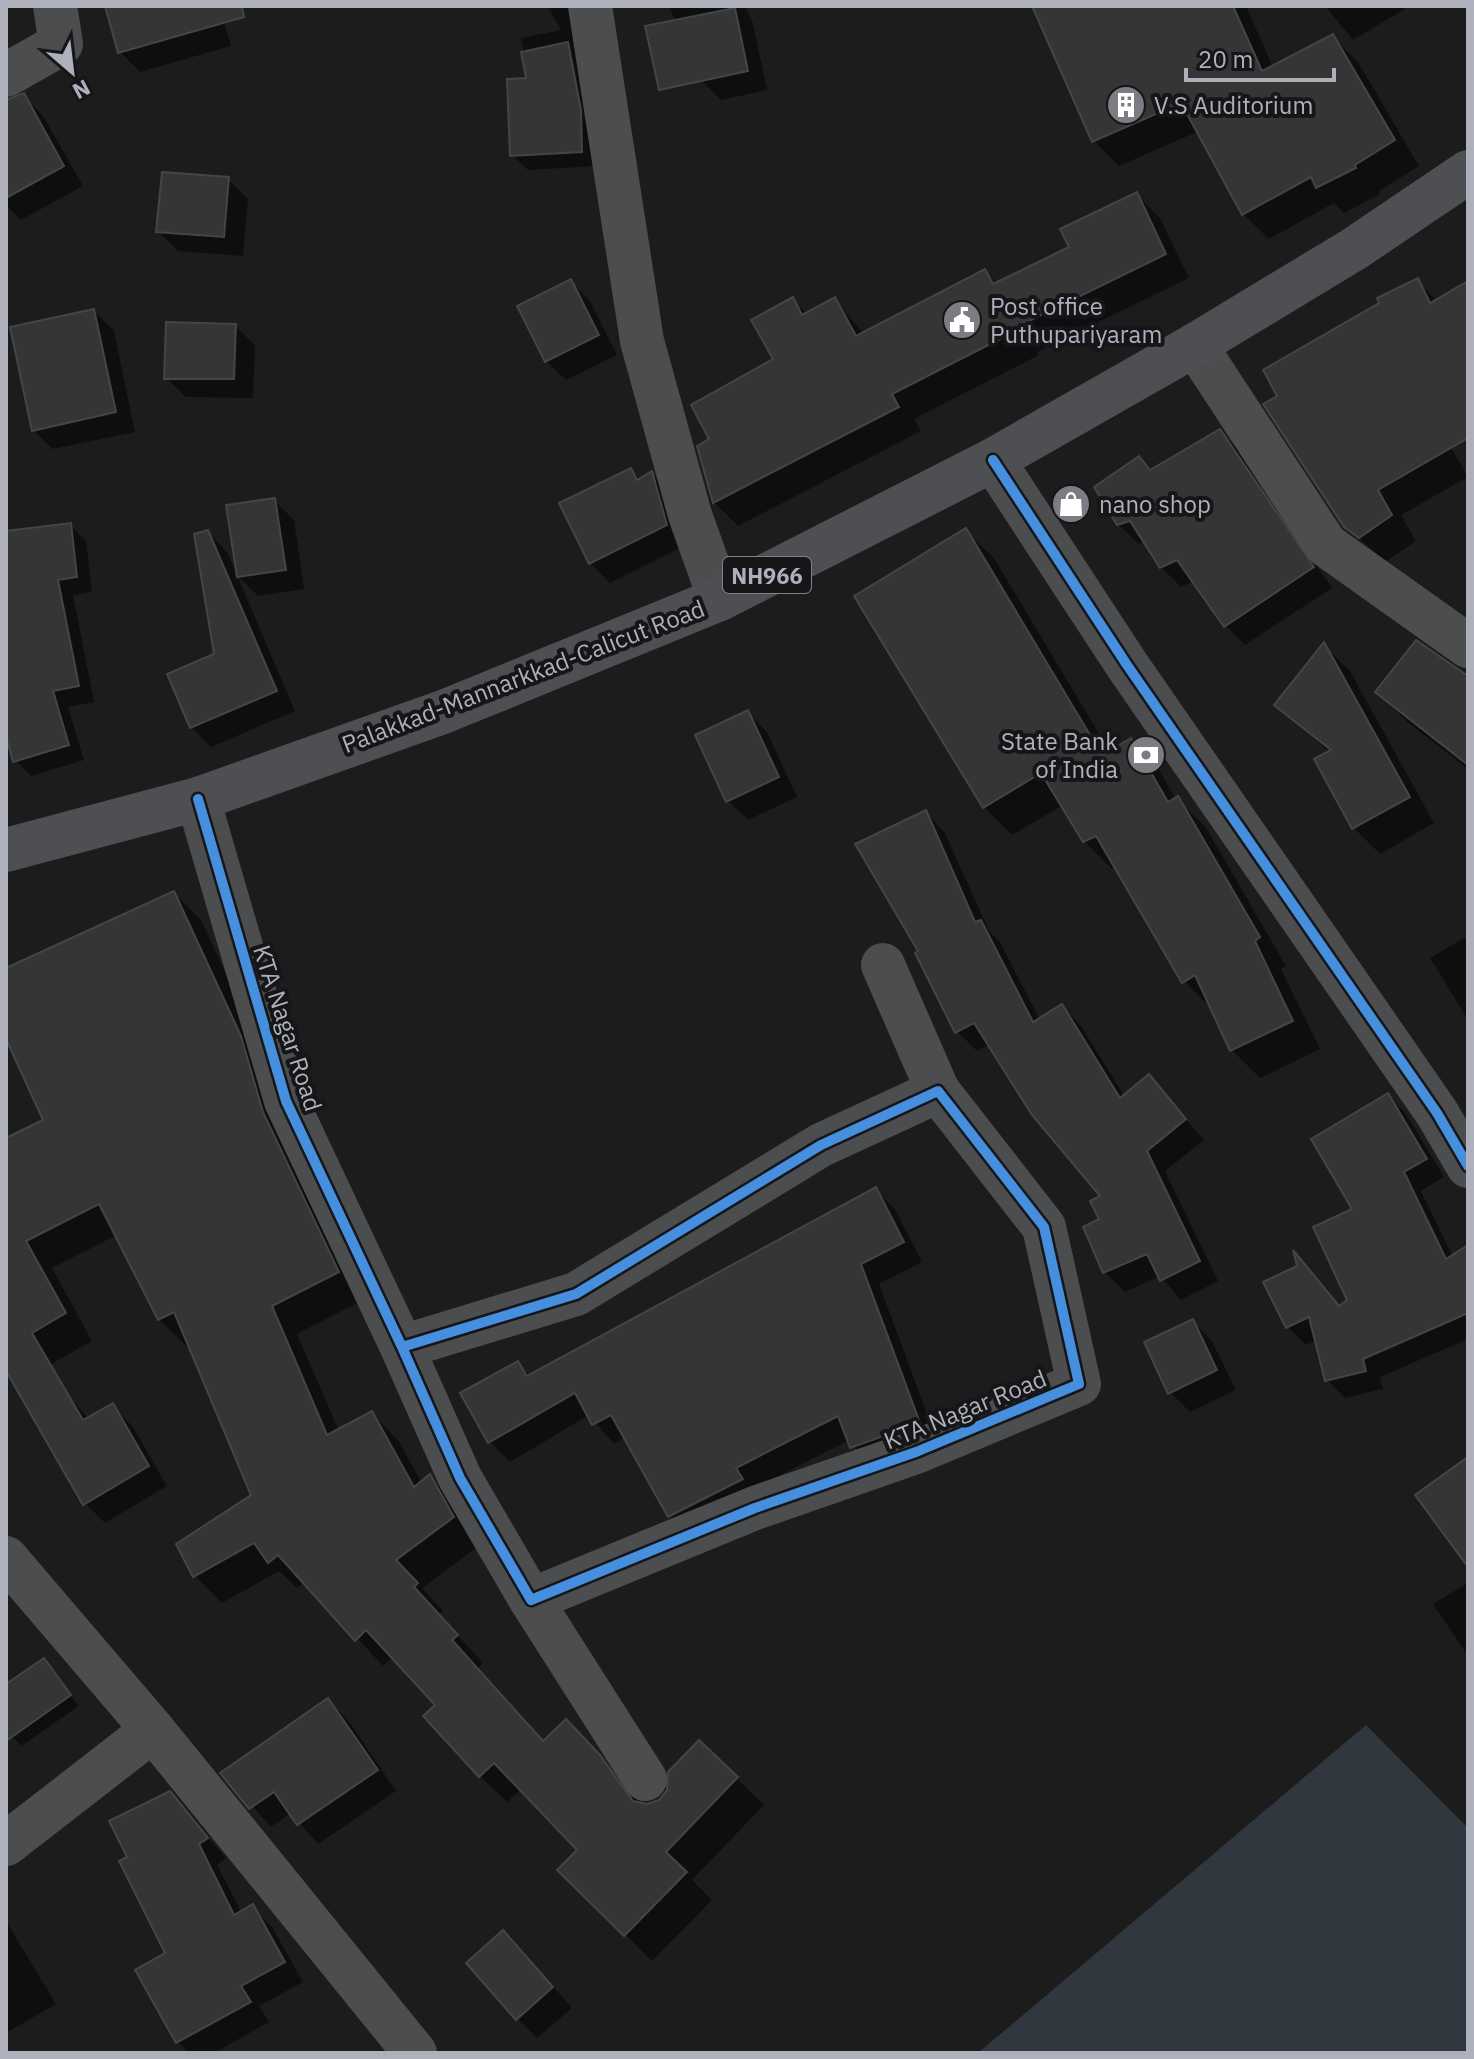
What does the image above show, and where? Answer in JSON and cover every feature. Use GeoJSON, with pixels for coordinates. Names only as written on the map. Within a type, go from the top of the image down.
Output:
{"type":"FeatureCollection","features":[{"type":"Feature","properties":{"kind":"highway","name":"Palakkad-Mannarkkad-Calicut Road"},"geometry":{"type":"LineString","coordinates":[[6,850],[198,799],[443,712],[720,599],[993,460],[1195,345],[1354,249],[1468,172]]}},
{"type":"Feature","properties":{"kind":"street"},"geometry":{"type":"LineString","coordinates":[[6,75],[61,44],[55,6]]}},
{"type":"Feature","properties":{"kind":"street"},"geometry":{"type":"LineString","coordinates":[[590,6],[642,341],[690,515],[720,599]]}},
{"type":"Feature","properties":{"kind":"street"},"geometry":{"type":"LineString","coordinates":[[1195,345],[1326,545],[1468,646]]}},
{"type":"Feature","properties":{"kind":"street"},"geometry":{"type":"LineString","coordinates":[[993,460],[1127,665],[1437,1113],[1468,1166]]}},
{"type":"Feature","properties":{"kind":"street","name":"KTA Nagar Road"},"geometry":{"type":"LineString","coordinates":[[198,799],[286,1101],[460,1478],[531,1600],[645,1779]]}},
{"type":"Feature","properties":{"kind":"street"},"geometry":{"type":"LineString","coordinates":[[402,1347],[576,1294],[821,1145],[938,1091],[883,965]]}},
{"type":"Feature","properties":{"kind":"street","name":"KTA Nagar Road"},"geometry":{"type":"LineString","coordinates":[[531,1600],[755,1508],[916,1452],[1079,1384],[1044,1227],[938,1091]]}},
{"type":"Feature","properties":{"kind":"street"},"geometry":{"type":"LineString","coordinates":[[6,1558],[153,1730],[415,2053]]}},
{"type":"Feature","properties":{"kind":"street"},"geometry":{"type":"LineString","coordinates":[[6,1844],[153,1730]]}},
{"type":"Feature","properties":{"kind":"shaded area"},"geometry":{"type":"Polygon","coordinates":[[[1366,1725],[1468,1828],[1468,2053],[978,2053],[1366,1725]]]}},
{"type":"Feature","properties":{"kind":"building"},"geometry":{"type":"Polygon","coordinates":[[[105,6],[242,6],[244,17],[118,53],[105,6]]]}},
{"type":"Feature","properties":{"kind":"building"},"geometry":{"type":"Polygon","coordinates":[[[1032,6],[1233,6],[1262,71],[1333,34],[1395,140],[1355,165],[1356,168],[1316,188],[1311,177],[1242,215],[1181,103],[1092,142],[1032,6]]]}},
{"type":"Feature","properties":{"kind":"building"},"geometry":{"type":"Polygon","coordinates":[[[735,8],[748,71],[659,90],[645,26],[735,8]]]}},
{"type":"Feature","properties":{"kind":"building"},"geometry":{"type":"Polygon","coordinates":[[[568,42],[581,110],[582,152],[510,156],[507,79],[526,78],[521,52],[568,42]]]}},
{"type":"Feature","properties":{"kind":"building"},"geometry":{"type":"Polygon","coordinates":[[[24,93],[64,166],[6,198],[6,100],[24,93]]]}},
{"type":"Feature","properties":{"kind":"building"},"geometry":{"type":"Polygon","coordinates":[[[162,172],[229,177],[224,237],[156,232],[162,172]]]}},
{"type":"Feature","properties":{"kind":"building"},"geometry":{"type":"Polygon","coordinates":[[[1137,192],[1166,254],[1015,328],[1016,331],[892,394],[899,407],[713,503],[697,446],[709,439],[691,405],[773,359],[751,320],[793,297],[802,315],[835,297],[856,336],[985,269],[993,284],[1069,247],[1060,229],[1137,192]]]}},
{"type":"Feature","properties":{"kind":"building"},"geometry":{"type":"Polygon","coordinates":[[[1418,278],[1430,303],[1468,281],[1468,438],[1378,490],[1392,515],[1359,538],[1344,527],[1263,404],[1277,396],[1263,370],[1379,303],[1377,298],[1418,278]]]}},
{"type":"Feature","properties":{"kind":"building"},"geometry":{"type":"Polygon","coordinates":[[[571,279],[599,335],[545,362],[517,306],[571,279]]]}},
{"type":"Feature","properties":{"kind":"building"},"geometry":{"type":"Polygon","coordinates":[[[94,309],[116,412],[32,431],[10,327],[94,309]]]}},
{"type":"Feature","properties":{"kind":"building"},"geometry":{"type":"Polygon","coordinates":[[[166,322],[236,324],[234,379],[164,379],[166,322]]]}},
{"type":"Feature","properties":{"kind":"building"},"geometry":{"type":"Polygon","coordinates":[[[1220,429],[1314,567],[1224,627],[1177,560],[1160,568],[1130,521],[1117,525],[1094,487],[1139,456],[1150,470],[1220,429]]]}},
{"type":"Feature","properties":{"kind":"building"},"geometry":{"type":"Polygon","coordinates":[[[631,468],[637,480],[652,471],[667,525],[589,564],[559,503],[631,468]]]}},
{"type":"Feature","properties":{"kind":"building"},"geometry":{"type":"Polygon","coordinates":[[[275,498],[286,570],[237,577],[226,505],[275,498]]]}},
{"type":"Feature","properties":{"kind":"building"},"geometry":{"type":"Polygon","coordinates":[[[71,523],[77,577],[58,580],[79,686],[53,691],[69,745],[13,762],[6,736],[6,531],[71,523]]]}},
{"type":"Feature","properties":{"kind":"building"},"geometry":{"type":"Polygon","coordinates":[[[966,528],[1102,755],[1131,738],[1168,802],[1178,796],[1260,937],[1255,941],[1293,1021],[1230,1051],[1195,975],[1182,983],[1096,836],[1083,842],[1041,773],[983,808],[854,596],[966,528]]]}},
{"type":"Feature","properties":{"kind":"building"},"geometry":{"type":"Polygon","coordinates":[[[208,530],[277,691],[190,728],[167,674],[214,654],[194,534],[208,530]]]}},
{"type":"Feature","properties":{"kind":"building"},"geometry":{"type":"Polygon","coordinates":[[[1416,640],[1468,676],[1468,765],[1375,692],[1416,640]]]}},
{"type":"Feature","properties":{"kind":"building"},"geometry":{"type":"Polygon","coordinates":[[[1324,642],[1410,797],[1352,829],[1314,759],[1331,750],[1274,705],[1324,642]]]}},
{"type":"Feature","properties":{"kind":"building"},"geometry":{"type":"Polygon","coordinates":[[[748,710],[779,777],[726,802],[695,735],[748,710]]]}},
{"type":"Feature","properties":{"kind":"building"},"geometry":{"type":"Polygon","coordinates":[[[926,810],[975,922],[981,920],[1033,1022],[1062,1004],[1120,1098],[1149,1074],[1186,1119],[1147,1151],[1200,1261],[1160,1281],[1147,1254],[1103,1273],[1083,1227],[1099,1219],[1090,1201],[1100,1196],[1032,1115],[974,1023],[955,1033],[915,953],[918,951],[855,844],[926,810]]]}},
{"type":"Feature","properties":{"kind":"building"},"geometry":{"type":"Polygon","coordinates":[[[174,891],[241,1036],[263,1112],[339,1272],[272,1306],[327,1435],[372,1411],[414,1487],[430,1474],[454,1517],[396,1560],[418,1583],[414,1587],[458,1635],[452,1640],[543,1741],[566,1719],[600,1755],[633,1801],[647,1804],[659,1800],[667,1790],[668,1772],[699,1740],[738,1777],[666,1852],[687,1872],[624,1936],[557,1870],[577,1850],[494,1763],[479,1777],[423,1716],[435,1705],[366,1630],[355,1641],[278,1555],[268,1563],[254,1543],[193,1577],[176,1544],[251,1495],[174,1312],[158,1320],[99,1204],[26,1241],[66,1313],[32,1333],[83,1420],[113,1403],[149,1466],[83,1505],[6,1371],[6,1138],[43,1120],[6,1039],[6,968],[174,891]]]}},
{"type":"Feature","properties":{"kind":"building"},"geometry":{"type":"Polygon","coordinates":[[[1388,1093],[1427,1159],[1404,1172],[1446,1259],[1468,1245],[1468,1313],[1363,1359],[1366,1371],[1325,1381],[1309,1317],[1286,1328],[1263,1282],[1297,1266],[1293,1250],[1339,1306],[1347,1300],[1313,1227],[1352,1209],[1311,1139],[1388,1093]]]}},
{"type":"Feature","properties":{"kind":"building"},"geometry":{"type":"Polygon","coordinates":[[[876,1187],[904,1242],[861,1264],[920,1423],[850,1448],[838,1416],[736,1468],[743,1479],[668,1517],[611,1415],[592,1425],[575,1393],[488,1443],[460,1393],[518,1361],[527,1376],[876,1187]]]}},
{"type":"Feature","properties":{"kind":"building"},"geometry":{"type":"Polygon","coordinates":[[[1193,1319],[1217,1370],[1168,1394],[1144,1342],[1193,1319]]]}},
{"type":"Feature","properties":{"kind":"building"},"geometry":{"type":"Polygon","coordinates":[[[1468,1457],[1468,1567],[1415,1495],[1468,1457]]]}},
{"type":"Feature","properties":{"kind":"building"},"geometry":{"type":"Polygon","coordinates":[[[44,1658],[71,1695],[6,1741],[6,1684],[44,1658]]]}},
{"type":"Feature","properties":{"kind":"building"},"geometry":{"type":"Polygon","coordinates":[[[328,1698],[378,1770],[297,1825],[274,1792],[249,1809],[220,1773],[328,1698]]]}},
{"type":"Feature","properties":{"kind":"building"},"geometry":{"type":"Polygon","coordinates":[[[170,1791],[208,1838],[199,1844],[234,1915],[253,1904],[285,1962],[241,1986],[251,2002],[176,2043],[135,1970],[165,1953],[119,1861],[127,1857],[109,1821],[170,1791]]]}},
{"type":"Feature","properties":{"kind":"building"},"geometry":{"type":"Polygon","coordinates":[[[503,1930],[553,1987],[516,2020],[466,1963],[503,1930]]]}},
{"type":"Feature","properties":{"kind":"cycle path"},"geometry":{"type":"LineString","coordinates":[[993,460],[1127,665],[1437,1113],[1468,1166]]}},
{"type":"Feature","properties":{"kind":"cycle path"},"geometry":{"type":"LineString","coordinates":[[198,799],[286,1101],[402,1347],[576,1294],[821,1145],[938,1091],[1044,1227],[1079,1384],[916,1452],[755,1508],[531,1600],[460,1478],[402,1347]]}},
{"type":"Feature","properties":{"kind":"place","name":"V.S Auditorium"},"geometry":{"type":"Point","coordinates":[1126,105]}},
{"type":"Feature","properties":{"kind":"place","name":"Post office Puthupariyaram"},"geometry":{"type":"Point","coordinates":[962,320]}},
{"type":"Feature","properties":{"kind":"place","name":"nano shop"},"geometry":{"type":"Point","coordinates":[1071,504]}},
{"type":"Feature","properties":{"kind":"place","name":"State Bank of India"},"geometry":{"type":"Point","coordinates":[1146,755]}}]}
